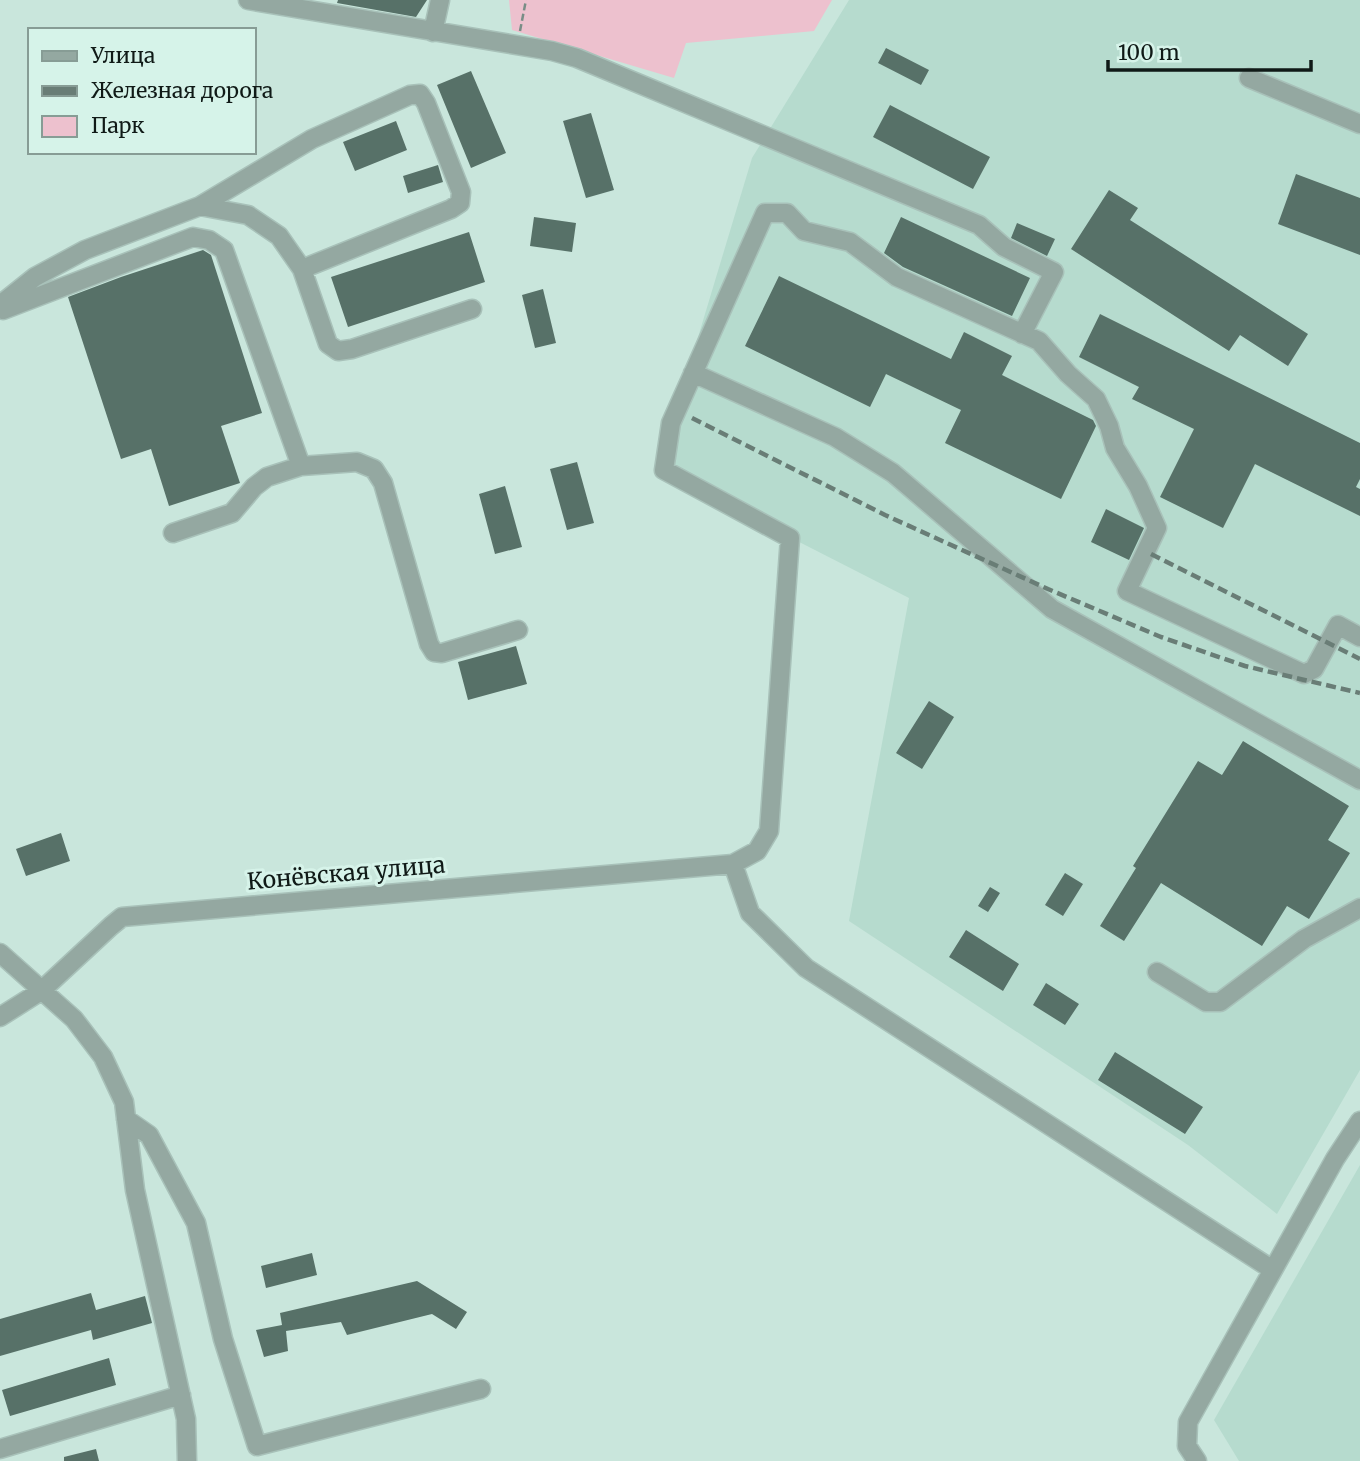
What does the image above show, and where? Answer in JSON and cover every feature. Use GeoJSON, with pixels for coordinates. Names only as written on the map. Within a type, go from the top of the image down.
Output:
{"type":"FeatureCollection","features":[{"type":"Feature","properties":{"kind":"street"},"geometry":{"type":"LineString","coordinates":[[248,0],[577,58],[979,225],[1003,247],[1054,272],[1022,334]]}},
{"type":"Feature","properties":{"kind":"street"},"geometry":{"type":"LineString","coordinates":[[433,32],[440,0]]}},
{"type":"Feature","properties":{"kind":"street"},"geometry":{"type":"LineString","coordinates":[[1249,78],[1360,124]]}},
{"type":"Feature","properties":{"kind":"street"},"geometry":{"type":"LineString","coordinates":[[0,305],[35,277],[85,250],[200,205],[313,139],[410,95],[421,94],[461,192],[460,203],[302,269]]}},
{"type":"Feature","properties":{"kind":"street"},"geometry":{"type":"LineString","coordinates":[[200,205],[248,215],[279,236],[302,269],[328,344],[338,351],[352,349],[472,309]]}},
{"type":"Feature","properties":{"kind":"street"},"geometry":{"type":"LineString","coordinates":[[1273,1270],[806,968],[750,914],[733,864],[757,850],[769,831],[790,538],[664,470],[671,423],[765,213],[787,213],[804,231],[850,242],[897,277],[1039,341],[1068,374],[1096,399],[1109,426],[1115,448],[1138,486],[1157,528],[1127,591],[1304,674],[1314,669],[1338,625],[1360,637]]}},
{"type":"Feature","properties":{"kind":"street"},"geometry":{"type":"LineString","coordinates":[[0,311],[192,237],[209,240],[224,250],[301,466]]}},
{"type":"Feature","properties":{"kind":"street"},"geometry":{"type":"LineString","coordinates":[[694,373],[835,437],[893,473],[1052,609],[1360,780]]}},
{"type":"Feature","properties":{"kind":"street"},"geometry":{"type":"LineString","coordinates":[[173,533],[232,513],[254,487],[267,477],[301,466],[357,462],[374,469],[383,483],[429,644],[434,652],[442,653],[518,630]]}},
{"type":"Feature","properties":{"kind":"street","name":"Конёвская улица"},"geometry":{"type":"LineString","coordinates":[[0,1017],[41,991],[122,917],[733,864]]}},
{"type":"Feature","properties":{"kind":"street"},"geometry":{"type":"LineString","coordinates":[[1157,972],[1206,1002],[1220,1002],[1304,939],[1360,908]]}},
{"type":"Feature","properties":{"kind":"street"},"geometry":{"type":"LineString","coordinates":[[0,953],[74,1019],[103,1057],[124,1102],[135,1190],[186,1419],[187,1461]]}},
{"type":"Feature","properties":{"kind":"street"},"geometry":{"type":"LineString","coordinates":[[126,1118],[149,1135],[196,1223],[223,1339],[257,1446],[481,1389]]}},
{"type":"Feature","properties":{"kind":"street"},"geometry":{"type":"LineString","coordinates":[[1197,1461],[1187,1446],[1188,1422],[1335,1159],[1360,1121]]}},
{"type":"Feature","properties":{"kind":"street"},"geometry":{"type":"LineString","coordinates":[[0,1449],[181,1395]]}},
{"type":"Feature","properties":{"kind":"path"},"geometry":{"type":"LineString","coordinates":[[517,46],[526,0]]}},
{"type":"Feature","properties":{"kind":"shaded area"},"geometry":{"type":"Polygon","coordinates":[[[849,0],[1360,0],[1360,1070],[1277,1214],[1188,1145],[849,921],[909,598],[658,470],[752,158],[849,0]]]}},
{"type":"Feature","properties":{"kind":"shaded area"},"geometry":{"type":"Polygon","coordinates":[[[1360,1165],[1360,1461],[1239,1461],[1214,1420],[1360,1165]]]}},
{"type":"Feature","properties":{"kind":"green space"},"geometry":{"type":"Polygon","coordinates":[[[509,0],[832,0],[814,31],[686,43],[674,78],[512,30],[509,0]]]}},
{"type":"Feature","properties":{"kind":"building"},"geometry":{"type":"Polygon","coordinates":[[[338,0],[427,0],[416,17],[337,3],[338,0]]]}},
{"type":"Feature","properties":{"kind":"building"},"geometry":{"type":"Polygon","coordinates":[[[886,48],[929,70],[921,85],[878,63],[886,48]]]}},
{"type":"Feature","properties":{"kind":"building"},"geometry":{"type":"Polygon","coordinates":[[[471,71],[506,153],[471,168],[437,85],[471,71]]]}},
{"type":"Feature","properties":{"kind":"building"},"geometry":{"type":"Polygon","coordinates":[[[890,105],[990,157],[973,189],[873,137],[890,105]]]}},
{"type":"Feature","properties":{"kind":"building"},"geometry":{"type":"Polygon","coordinates":[[[591,113],[614,190],[586,198],[563,121],[591,113]]]}},
{"type":"Feature","properties":{"kind":"building"},"geometry":{"type":"Polygon","coordinates":[[[396,121],[407,150],[355,171],[343,142],[396,121]]]}},
{"type":"Feature","properties":{"kind":"building"},"geometry":{"type":"Polygon","coordinates":[[[438,165],[443,182],[408,193],[403,176],[438,165]]]}},
{"type":"Feature","properties":{"kind":"building"},"geometry":{"type":"Polygon","coordinates":[[[1296,174],[1360,198],[1360,255],[1278,224],[1296,174]]]}},
{"type":"Feature","properties":{"kind":"building"},"geometry":{"type":"Polygon","coordinates":[[[1109,190],[1138,208],[1130,220],[1308,334],[1288,366],[1240,335],[1229,351],[1071,249],[1109,190]]]}},
{"type":"Feature","properties":{"kind":"building"},"geometry":{"type":"Polygon","coordinates":[[[534,217],[576,223],[572,252],[530,246],[534,217]]]}},
{"type":"Feature","properties":{"kind":"building"},"geometry":{"type":"Polygon","coordinates":[[[901,217],[1030,278],[1012,316],[903,267],[884,253],[901,217]]]}},
{"type":"Feature","properties":{"kind":"building"},"geometry":{"type":"Polygon","coordinates":[[[1017,223],[1055,239],[1047,256],[1011,238],[1017,223]]]}},
{"type":"Feature","properties":{"kind":"building"},"geometry":{"type":"Polygon","coordinates":[[[469,232],[485,282],[348,327],[331,277],[469,232]]]}},
{"type":"Feature","properties":{"kind":"building"},"geometry":{"type":"Polygon","coordinates":[[[203,250],[211,255],[262,413],[221,426],[240,483],[169,506],[151,449],[121,459],[68,297],[203,250]]]}},
{"type":"Feature","properties":{"kind":"building"},"geometry":{"type":"Polygon","coordinates":[[[779,276],[951,359],[964,332],[1012,356],[1002,375],[1093,420],[1096,426],[1061,499],[945,443],[961,410],[886,374],[870,407],[745,346],[779,276]]]}},
{"type":"Feature","properties":{"kind":"building"},"geometry":{"type":"Polygon","coordinates":[[[543,289],[556,343],[535,348],[522,295],[543,289]]]}},
{"type":"Feature","properties":{"kind":"building"},"geometry":{"type":"Polygon","coordinates":[[[1100,314],[1360,443],[1360,479],[1356,487],[1360,489],[1360,516],[1255,464],[1223,528],[1160,497],[1194,429],[1132,399],[1139,387],[1079,357],[1100,314]]]}},
{"type":"Feature","properties":{"kind":"building"},"geometry":{"type":"Polygon","coordinates":[[[577,462],[594,523],[567,530],[550,469],[577,462]]]}},
{"type":"Feature","properties":{"kind":"building"},"geometry":{"type":"Polygon","coordinates":[[[505,486],[522,547],[495,554],[479,494],[505,486]]]}},
{"type":"Feature","properties":{"kind":"building"},"geometry":{"type":"Polygon","coordinates":[[[1106,509],[1144,528],[1129,560],[1091,542],[1106,509]]]}},
{"type":"Feature","properties":{"kind":"building"},"geometry":{"type":"Polygon","coordinates":[[[516,646],[527,684],[468,700],[458,662],[516,646]]]}},
{"type":"Feature","properties":{"kind":"building"},"geometry":{"type":"Polygon","coordinates":[[[929,701],[954,717],[922,769],[896,753],[929,701]]]}},
{"type":"Feature","properties":{"kind":"building"},"geometry":{"type":"Polygon","coordinates":[[[1243,741],[1349,806],[1328,840],[1350,853],[1309,919],[1287,906],[1262,946],[1161,883],[1124,941],[1100,926],[1136,868],[1133,866],[1198,761],[1222,775],[1243,741]]]}},
{"type":"Feature","properties":{"kind":"building"},"geometry":{"type":"Polygon","coordinates":[[[61,833],[70,861],[26,876],[16,849],[61,833]]]}},
{"type":"Feature","properties":{"kind":"building"},"geometry":{"type":"Polygon","coordinates":[[[1065,873],[1083,884],[1063,916],[1045,905],[1065,873]]]}},
{"type":"Feature","properties":{"kind":"building"},"geometry":{"type":"Polygon","coordinates":[[[990,887],[1000,893],[988,912],[978,906],[990,887]]]}},
{"type":"Feature","properties":{"kind":"building"},"geometry":{"type":"Polygon","coordinates":[[[966,930],[1019,964],[1003,991],[949,957],[966,930]]]}},
{"type":"Feature","properties":{"kind":"building"},"geometry":{"type":"Polygon","coordinates":[[[1046,983],[1079,1004],[1065,1025],[1033,1005],[1046,983]]]}},
{"type":"Feature","properties":{"kind":"building"},"geometry":{"type":"Polygon","coordinates":[[[1115,1052],[1203,1107],[1185,1134],[1098,1080],[1115,1052]]]}},
{"type":"Feature","properties":{"kind":"building"},"geometry":{"type":"Polygon","coordinates":[[[312,1253],[317,1275],[266,1288],[261,1266],[312,1253]]]}},
{"type":"Feature","properties":{"kind":"building"},"geometry":{"type":"Polygon","coordinates":[[[417,1281],[467,1312],[456,1329],[432,1314],[347,1335],[341,1322],[286,1331],[288,1351],[264,1357],[256,1330],[282,1325],[280,1313],[417,1281]]]}},
{"type":"Feature","properties":{"kind":"building"},"geometry":{"type":"Polygon","coordinates":[[[91,1293],[96,1310],[145,1296],[152,1323],[93,1340],[91,1330],[0,1356],[0,1319],[91,1293]]]}},
{"type":"Feature","properties":{"kind":"building"},"geometry":{"type":"Polygon","coordinates":[[[109,1358],[116,1385],[10,1416],[2,1390],[109,1358]]]}},
{"type":"Feature","properties":{"kind":"building"},"geometry":{"type":"Polygon","coordinates":[[[96,1449],[99,1461],[64,1461],[64,1457],[96,1449]]]}},
{"type":"Feature","properties":{"kind":"railway"},"geometry":{"type":"LineString","coordinates":[[692,418],[885,515],[1161,637],[1245,666],[1360,693]]}},
{"type":"Feature","properties":{"kind":"railway"},"geometry":{"type":"LineString","coordinates":[[1151,554],[1360,659]]}}]}
